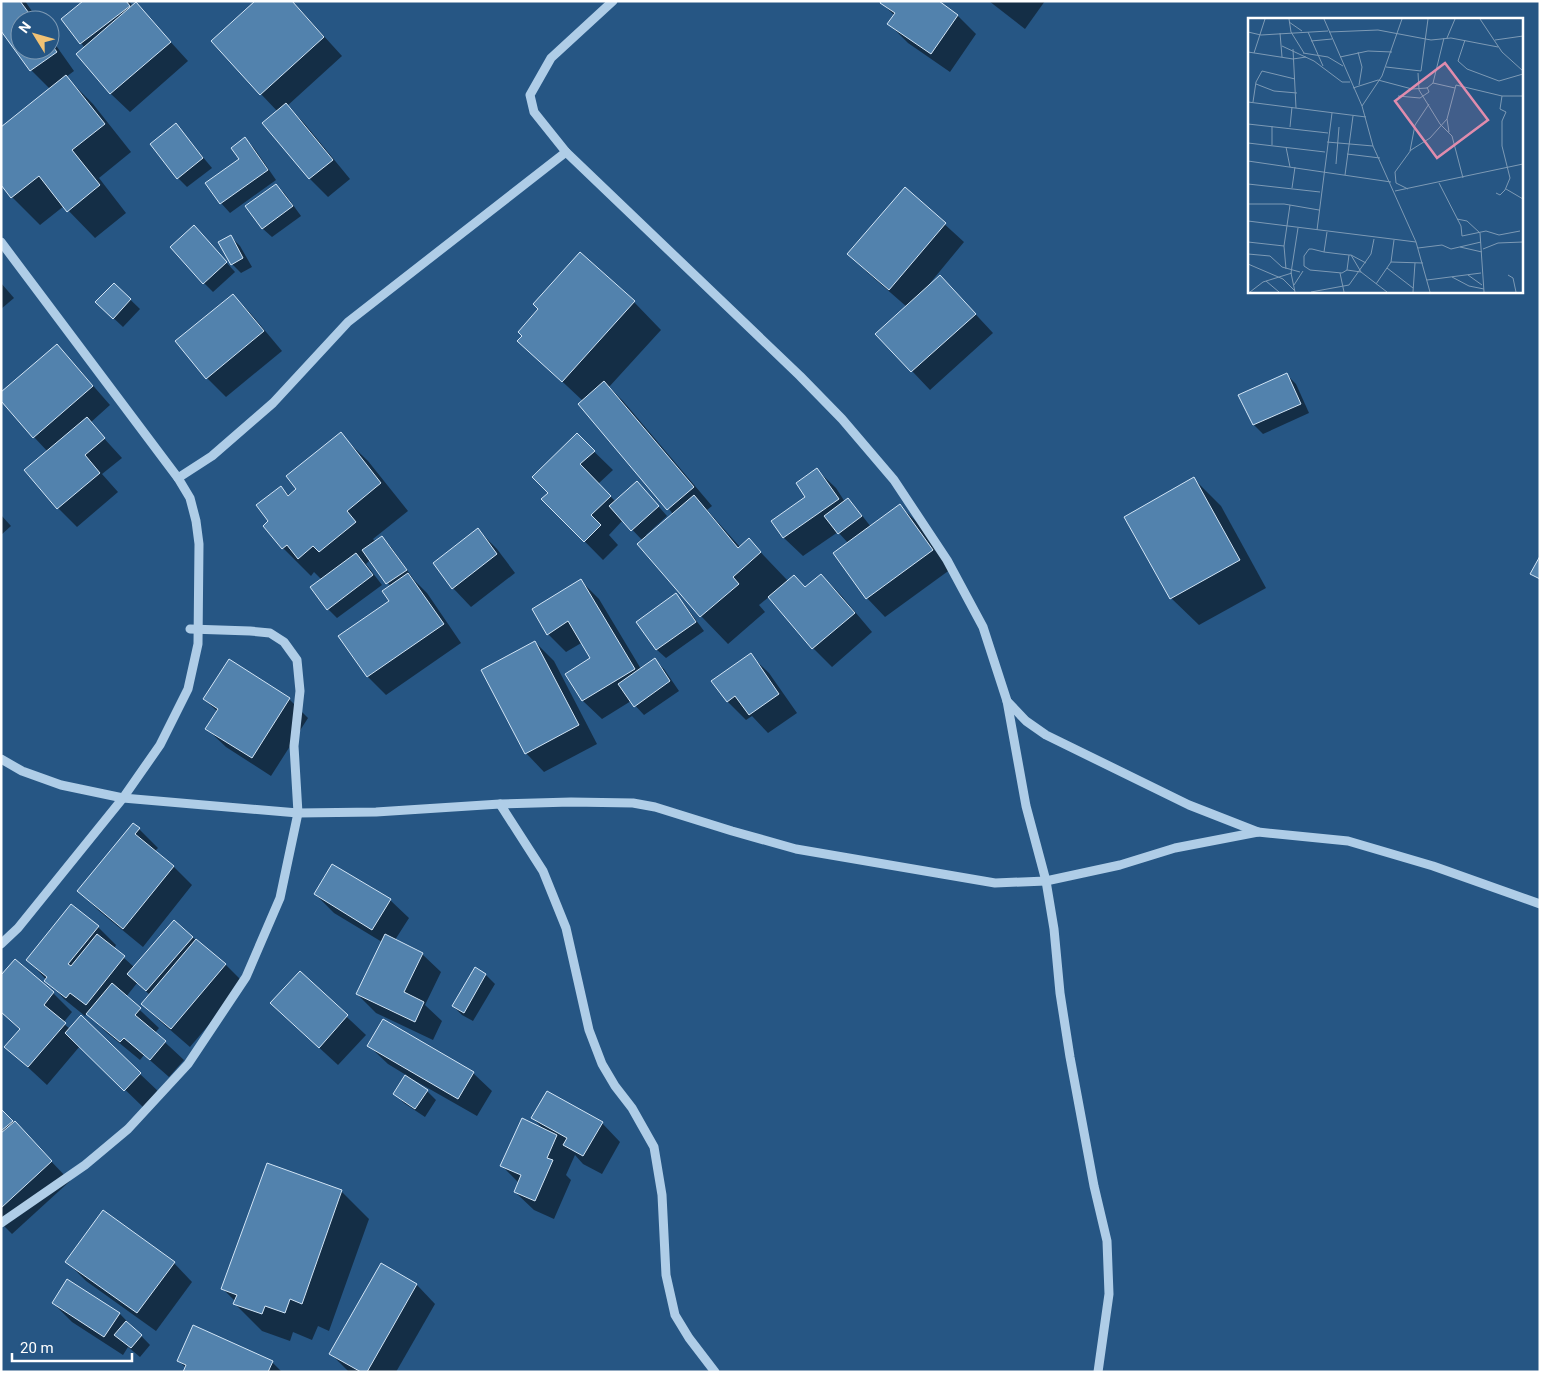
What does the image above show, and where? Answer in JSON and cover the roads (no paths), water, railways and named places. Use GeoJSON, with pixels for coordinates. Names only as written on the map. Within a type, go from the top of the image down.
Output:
{"type":"FeatureCollection","features":[{"type":"Feature","properties":{"kind":"street"},"geometry":{"type":"LineString","coordinates":[[613,1],[551,58],[530,95],[534,112],[566,152],[800,376],[842,419],[894,480],[947,560],[983,628],[1007,701],[1026,806],[1046,881],[1070,1057],[1094,1186],[1107,1241],[1109,1294],[1098,1372]]}},
{"type":"Feature","properties":{"kind":"street"},"geometry":{"type":"LineString","coordinates":[[178,478],[212,456],[273,403],[348,322],[566,152]]}},
{"type":"Feature","properties":{"kind":"street"},"geometry":{"type":"LineString","coordinates":[[1,242],[178,478],[190,498],[199,544],[194,629],[198,644],[188,688],[160,745],[123,798],[18,928],[1,944]]}},
{"type":"Feature","properties":{"kind":"street"},"geometry":{"type":"LineString","coordinates":[[1,1224],[86,1165],[128,1129],[188,1064],[246,977],[280,898],[298,813],[294,746],[300,691],[297,660],[284,642],[270,633],[194,629]]}},
{"type":"Feature","properties":{"kind":"street"},"geometry":{"type":"LineString","coordinates":[[1007,701],[1026,721],[1046,735],[1189,805],[1258,832],[1348,841],[1433,866],[1540,904]]}},
{"type":"Feature","properties":{"kind":"street"},"geometry":{"type":"LineString","coordinates":[[1,759],[22,771],[61,785],[123,798],[298,813],[376,812],[500,804],[633,803],[655,806],[732,831],[796,848],[996,883],[1046,881],[1120,865],[1175,848],[1258,832]]}},
{"type":"Feature","properties":{"kind":"street"},"geometry":{"type":"LineString","coordinates":[[500,804],[543,871],[566,928],[589,1030],[602,1064],[615,1086],[632,1108],[654,1147],[662,1195],[666,1275],[675,1315],[714,1372]]}}]}
